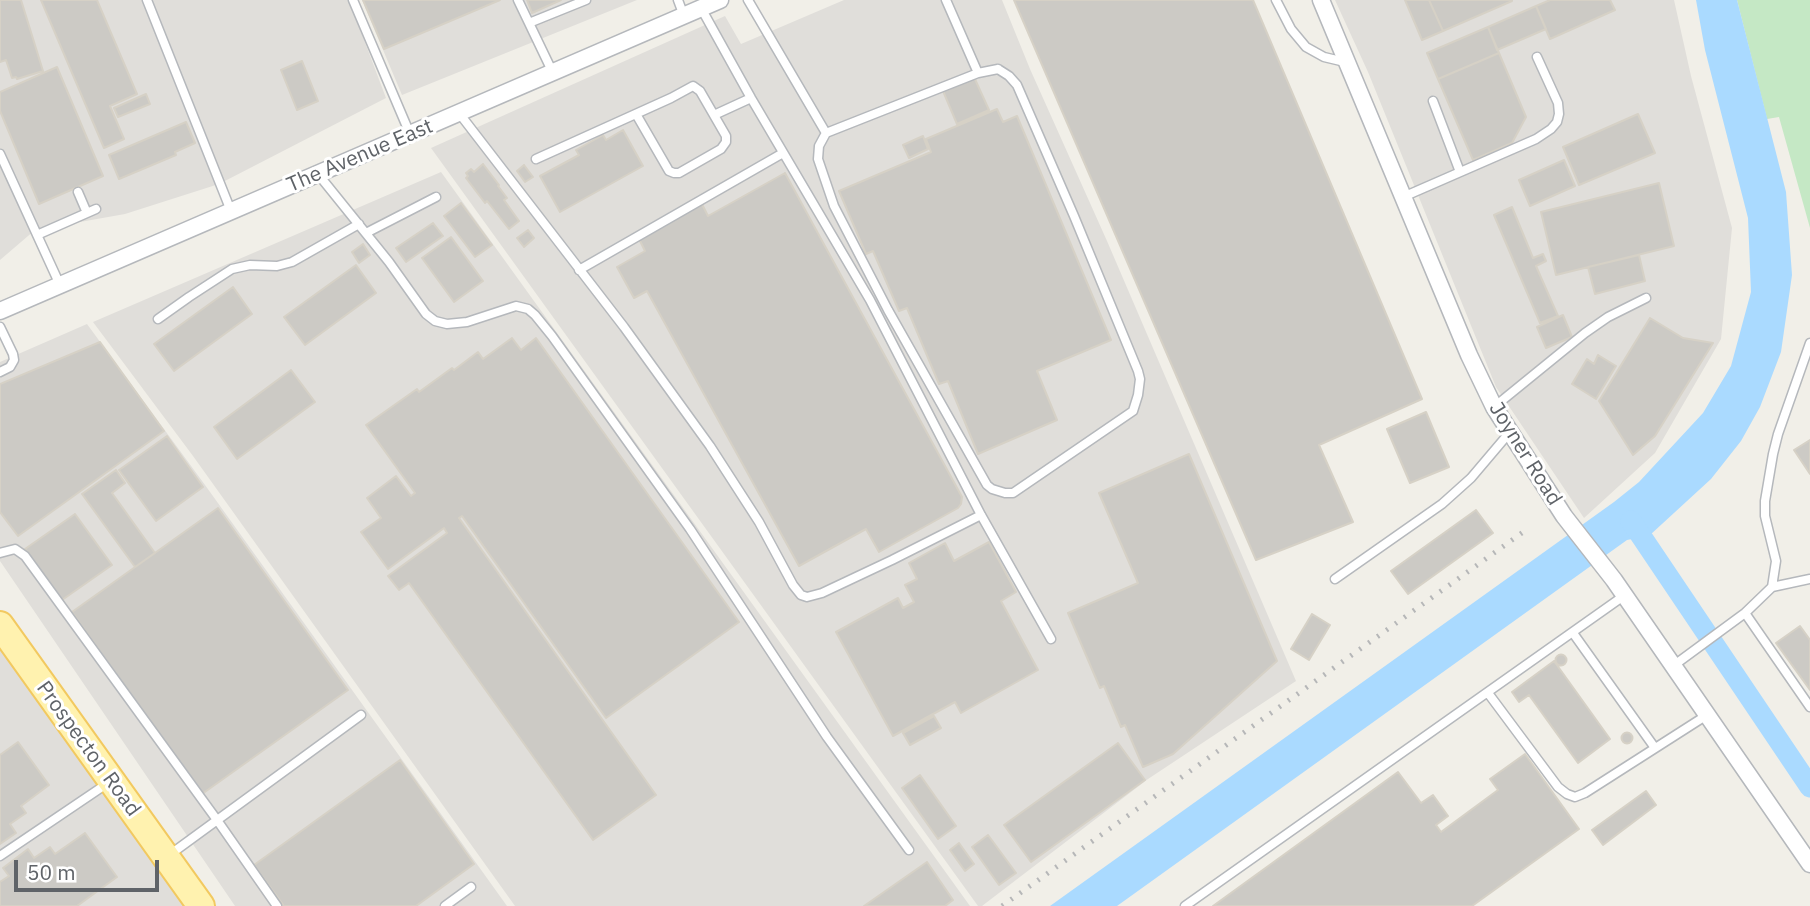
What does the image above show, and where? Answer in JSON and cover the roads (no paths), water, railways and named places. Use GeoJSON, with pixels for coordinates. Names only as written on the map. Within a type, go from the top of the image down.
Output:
{"type":"FeatureCollection","features":[{"type":"Feature","properties":{"kind":"main road","name":"Prospecton Road"},"geometry":{"type":"LineString","coordinates":[[0,625],[201,906]]}},
{"type":"Feature","properties":{"kind":"street","name":"The Avenue East"},"geometry":{"type":"LineString","coordinates":[[0,311],[720,0]]}},
{"type":"Feature","properties":{"kind":"street","name":"Joyner Road"},"geometry":{"type":"LineString","coordinates":[[1323,1],[1469,355],[1494,408],[1564,516],[1625,595],[1810,863]]}},
{"type":"Feature","properties":{"kind":"lane"},"geometry":{"type":"LineString","coordinates":[[148,0],[231,211]]}},
{"type":"Feature","properties":{"kind":"lane"},"geometry":{"type":"LineString","coordinates":[[353,0],[410,134]]}},
{"type":"Feature","properties":{"kind":"lane"},"geometry":{"type":"LineString","coordinates":[[518,0],[552,73]]}},
{"type":"Feature","properties":{"kind":"lane"},"geometry":{"type":"LineString","coordinates":[[529,23],[586,0]]}},
{"type":"Feature","properties":{"kind":"lane"},"geometry":{"type":"LineString","coordinates":[[678,0],[684,16]]}},
{"type":"Feature","properties":{"kind":"lane"},"geometry":{"type":"LineString","coordinates":[[748,0],[826,133]]}},
{"type":"Feature","properties":{"kind":"lane"},"geometry":{"type":"LineString","coordinates":[[946,0],[978,73]]}},
{"type":"Feature","properties":{"kind":"lane"},"geometry":{"type":"LineString","coordinates":[[1276,0],[1291,29],[1306,47],[1324,57],[1346,62]]}},
{"type":"Feature","properties":{"kind":"lane"},"geometry":{"type":"LineString","coordinates":[[701,8],[870,300],[981,515],[1051,639]]}},
{"type":"Feature","properties":{"kind":"lane"},"geometry":{"type":"LineString","coordinates":[[1403,197],[1551,130],[1557,122],[1558,103],[1537,57]]}},
{"type":"Feature","properties":{"kind":"lane"},"geometry":{"type":"LineString","coordinates":[[998,69],[1009,76],[1017,85],[1138,371],[1138,395],[1133,411],[1013,493],[999,492],[987,485],[888,310],[834,206],[818,159],[819,146],[826,133],[978,73],[998,69]]}},
{"type":"Feature","properties":{"kind":"lane"},"geometry":{"type":"LineString","coordinates":[[536,159],[693,86],[700,91],[726,136],[726,142],[723,147],[679,173],[674,173],[669,171],[636,114]]}},
{"type":"Feature","properties":{"kind":"lane"},"geometry":{"type":"LineString","coordinates":[[714,115],[751,98]]}},
{"type":"Feature","properties":{"kind":"lane"},"geometry":{"type":"LineString","coordinates":[[1433,101],[1460,172]]}},
{"type":"Feature","properties":{"kind":"lane"},"geometry":{"type":"LineString","coordinates":[[458,113],[624,327],[710,446],[759,522],[801,595],[807,597],[822,593],[981,515]]}},
{"type":"Feature","properties":{"kind":"lane"},"geometry":{"type":"LineString","coordinates":[[579,270],[783,153]]}},
{"type":"Feature","properties":{"kind":"lane"},"geometry":{"type":"LineString","coordinates":[[1,158],[60,285]]}},
{"type":"Feature","properties":{"kind":"lane"},"geometry":{"type":"LineString","coordinates":[[318,174],[389,262],[426,314],[435,321],[447,324],[467,321],[516,306],[528,309],[536,315],[690,529],[827,737],[909,850]]}},
{"type":"Feature","properties":{"kind":"lane"},"geometry":{"type":"LineString","coordinates":[[78,192],[87,213]]}},
{"type":"Feature","properties":{"kind":"lane"},"geometry":{"type":"LineString","coordinates":[[366,233],[436,197]]}},
{"type":"Feature","properties":{"kind":"lane"},"geometry":{"type":"LineString","coordinates":[[37,235],[96,209]]}},
{"type":"Feature","properties":{"kind":"lane"},"geometry":{"type":"LineString","coordinates":[[158,319],[232,270],[250,265],[277,266],[292,262],[359,224]]}},
{"type":"Feature","properties":{"kind":"lane"},"geometry":{"type":"LineString","coordinates":[[1494,408],[1585,333],[1608,317],[1646,298]]}},
{"type":"Feature","properties":{"kind":"lane"},"geometry":{"type":"LineString","coordinates":[[0,327],[14,360],[10,367],[0,372]]}},
{"type":"Feature","properties":{"kind":"lane"},"geometry":{"type":"LineString","coordinates":[[1772,587],[1776,561],[1765,516],[1765,501],[1778,434],[1810,343]]}},
{"type":"Feature","properties":{"kind":"lane"},"geometry":{"type":"LineString","coordinates":[[1335,579],[1442,504],[1471,478],[1510,432]]}},
{"type":"Feature","properties":{"kind":"lane"},"geometry":{"type":"LineString","coordinates":[[0,553],[15,549],[25,556],[217,820],[276,906]]}},
{"type":"Feature","properties":{"kind":"lane"},"geometry":{"type":"LineString","coordinates":[[1673,666],[1745,614],[1772,587],[1810,579]]}},
{"type":"Feature","properties":{"kind":"lane"},"geometry":{"type":"LineString","coordinates":[[1185,906],[1625,595]]}},
{"type":"Feature","properties":{"kind":"lane"},"geometry":{"type":"LineString","coordinates":[[1745,614],[1810,707]]}},
{"type":"Feature","properties":{"kind":"lane"},"geometry":{"type":"LineString","coordinates":[[1573,633],[1656,748]]}},
{"type":"Feature","properties":{"kind":"lane"},"geometry":{"type":"LineString","coordinates":[[1488,693],[1558,788],[1574,797],[1585,793],[1707,715]]}},
{"type":"Feature","properties":{"kind":"lane"},"geometry":{"type":"LineString","coordinates":[[166,857],[361,715]]}},
{"type":"Feature","properties":{"kind":"lane"},"geometry":{"type":"LineString","coordinates":[[0,856],[111,781]]}},
{"type":"Feature","properties":{"kind":"lane"},"geometry":{"type":"LineString","coordinates":[[445,906],[471,887]]}},
{"type":"Feature","properties":{"kind":"water"},"geometry":{"type":"Polygon","coordinates":[[[1696,0],[1737,0],[1786,192],[1792,275],[1781,352],[1760,407],[1741,441],[1711,479],[1650,535],[1635,541],[1627,540],[1117,906],[1050,906],[1614,502],[1639,482],[1703,413],[1731,366],[1751,292],[1748,218],[1705,50],[1696,0]]]}},
{"type":"Feature","properties":{"kind":"waterway"},"geometry":{"type":"LineString","coordinates":[[1631,521],[1810,787]]}},
{"type":"Feature","properties":{"kind":"railway"},"geometry":{"type":"LineString","coordinates":[[1002,906],[1526,530]]}}]}
